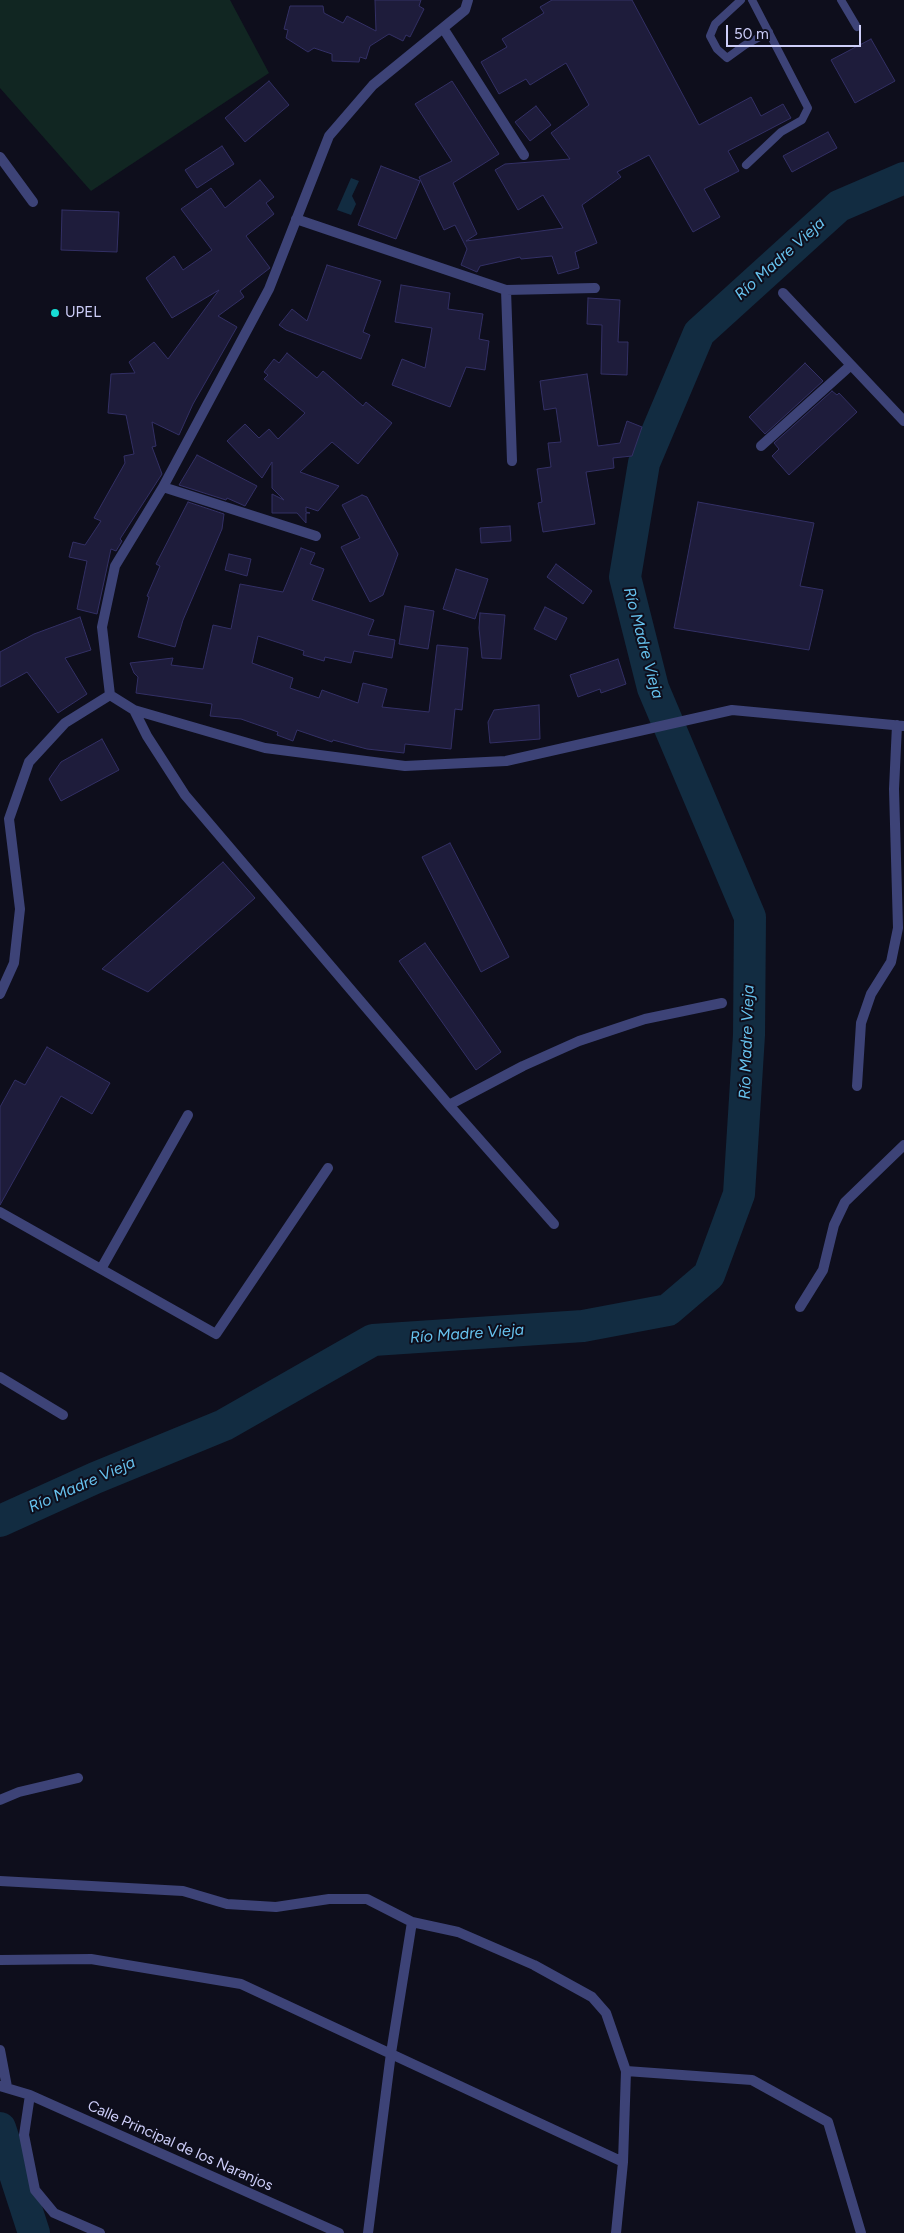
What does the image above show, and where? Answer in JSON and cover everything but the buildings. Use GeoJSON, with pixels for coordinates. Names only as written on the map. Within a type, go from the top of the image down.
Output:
{"type":"FeatureCollection","features":[{"type":"Feature","properties":{"kind":"street"},"geometry":{"type":"LineString","coordinates":[[110,695],[102,627],[115,566],[163,487],[269,288],[328,136],[373,85],[465,10],[468,0]]}},
{"type":"Feature","properties":{"kind":"street"},"geometry":{"type":"LineString","coordinates":[[443,28],[524,155]]}},
{"type":"Feature","properties":{"kind":"street"},"geometry":{"type":"LineString","coordinates":[[0,157],[33,202]]}},
{"type":"Feature","properties":{"kind":"street"},"geometry":{"type":"LineString","coordinates":[[296,219],[506,290],[595,288]]}},
{"type":"Feature","properties":{"kind":"street"},"geometry":{"type":"LineString","coordinates":[[506,290],[512,461]]}},
{"type":"Feature","properties":{"kind":"street"},"geometry":{"type":"LineString","coordinates":[[782,293],[904,421]]}},
{"type":"Feature","properties":{"kind":"street"},"geometry":{"type":"LineString","coordinates":[[761,446],[851,365]]}},
{"type":"Feature","properties":{"kind":"street"},"geometry":{"type":"LineString","coordinates":[[163,487],[316,536]]}},
{"type":"Feature","properties":{"kind":"street"},"geometry":{"type":"LineString","coordinates":[[110,695],[134,710],[265,748],[405,766],[506,761],[644,728],[732,710],[900,725],[894,788],[898,928],[891,962],[871,994],[861,1023],[857,1086]]}},
{"type":"Feature","properties":{"kind":"street"},"geometry":{"type":"LineString","coordinates":[[0,994],[14,963],[20,909],[5,816],[29,762],[65,723],[110,695]]}},
{"type":"Feature","properties":{"kind":"street"},"geometry":{"type":"LineString","coordinates":[[134,710],[147,736],[185,795],[449,1105],[554,1224]]}},
{"type":"Feature","properties":{"kind":"street"},"geometry":{"type":"LineString","coordinates":[[449,1105],[523,1066],[579,1041],[646,1019],[722,1003]]}},
{"type":"Feature","properties":{"kind":"street"},"geometry":{"type":"LineString","coordinates":[[101,1269],[188,1115]]}},
{"type":"Feature","properties":{"kind":"street"},"geometry":{"type":"LineString","coordinates":[[800,1307],[823,1270],[834,1225],[846,1202],[904,1145]]}},
{"type":"Feature","properties":{"kind":"street"},"geometry":{"type":"LineString","coordinates":[[0,1212],[216,1334],[328,1168]]}},
{"type":"Feature","properties":{"kind":"street"},"geometry":{"type":"LineString","coordinates":[[0,1377],[63,1415]]}},
{"type":"Feature","properties":{"kind":"street"},"geometry":{"type":"LineString","coordinates":[[0,1800],[18,1792],[78,1778]]}},
{"type":"Feature","properties":{"kind":"street"},"geometry":{"type":"LineString","coordinates":[[0,1881],[183,1891],[227,1904],[276,1907],[328,1899],[367,1899],[412,1922],[458,1932],[534,1965],[592,1997],[606,2013],[626,2071],[623,2162],[616,2233]]}},
{"type":"Feature","properties":{"kind":"street"},"geometry":{"type":"LineString","coordinates":[[368,2233],[391,2053],[412,1922]]}},
{"type":"Feature","properties":{"kind":"street"},"geometry":{"type":"LineString","coordinates":[[0,1960],[92,1959],[241,1984],[623,2162]]}},
{"type":"Feature","properties":{"kind":"street"},"geometry":{"type":"LineString","coordinates":[[0,2050],[4,2086]]}},
{"type":"Feature","properties":{"kind":"street"},"geometry":{"type":"LineString","coordinates":[[626,2071],[752,2080],[828,2122],[861,2233]]}},
{"type":"Feature","properties":{"kind":"street","name":"Calle Principal de los Naranjos"},"geometry":{"type":"LineString","coordinates":[[4,2086],[30,2095],[340,2233]]}},
{"type":"Feature","properties":{"kind":"street"},"geometry":{"type":"LineString","coordinates":[[30,2095],[24,2135],[35,2190],[54,2213],[100,2233]]}},
{"type":"Feature","properties":{"kind":"lane"},"geometry":{"type":"LineString","coordinates":[[741,0],[716,24],[710,36],[716,49],[727,58],[768,32]]}},
{"type":"Feature","properties":{"kind":"lane"},"geometry":{"type":"LineString","coordinates":[[746,165],[781,132],[802,120],[808,108],[752,0]]}},
{"type":"Feature","properties":{"kind":"lane"},"geometry":{"type":"LineString","coordinates":[[841,0],[857,27]]}},
{"type":"Feature","properties":{"kind":"green space"},"geometry":{"type":"Polygon","coordinates":[[[0,0],[230,0],[269,73],[91,191],[0,88],[0,0]]]}},
{"type":"Feature","properties":{"kind":"water"},"geometry":{"type":"Polygon","coordinates":[[[351,178],[359,181],[352,196],[356,204],[351,215],[337,210],[351,178]]]}},
{"type":"Feature","properties":{"kind":"waterway","name":"Río Madre Vieja"},"geometry":{"type":"LineString","coordinates":[[0,1521],[95,1478],[224,1425],[373,1340],[583,1326],[668,1310],[709,1275],[739,1194],[749,1035],[750,917],[653,688],[625,577],[644,463],[699,333],[839,206],[904,178]]}},
{"type":"Feature","properties":{"kind":"waterway","name":"Río Madre Vieja"},"geometry":{"type":"LineString","coordinates":[[0,2128],[34,2233]]}},
{"type":"Feature","properties":{"kind":"place","name":"UPEL"},"geometry":{"type":"Point","coordinates":[55,313]}}]}
